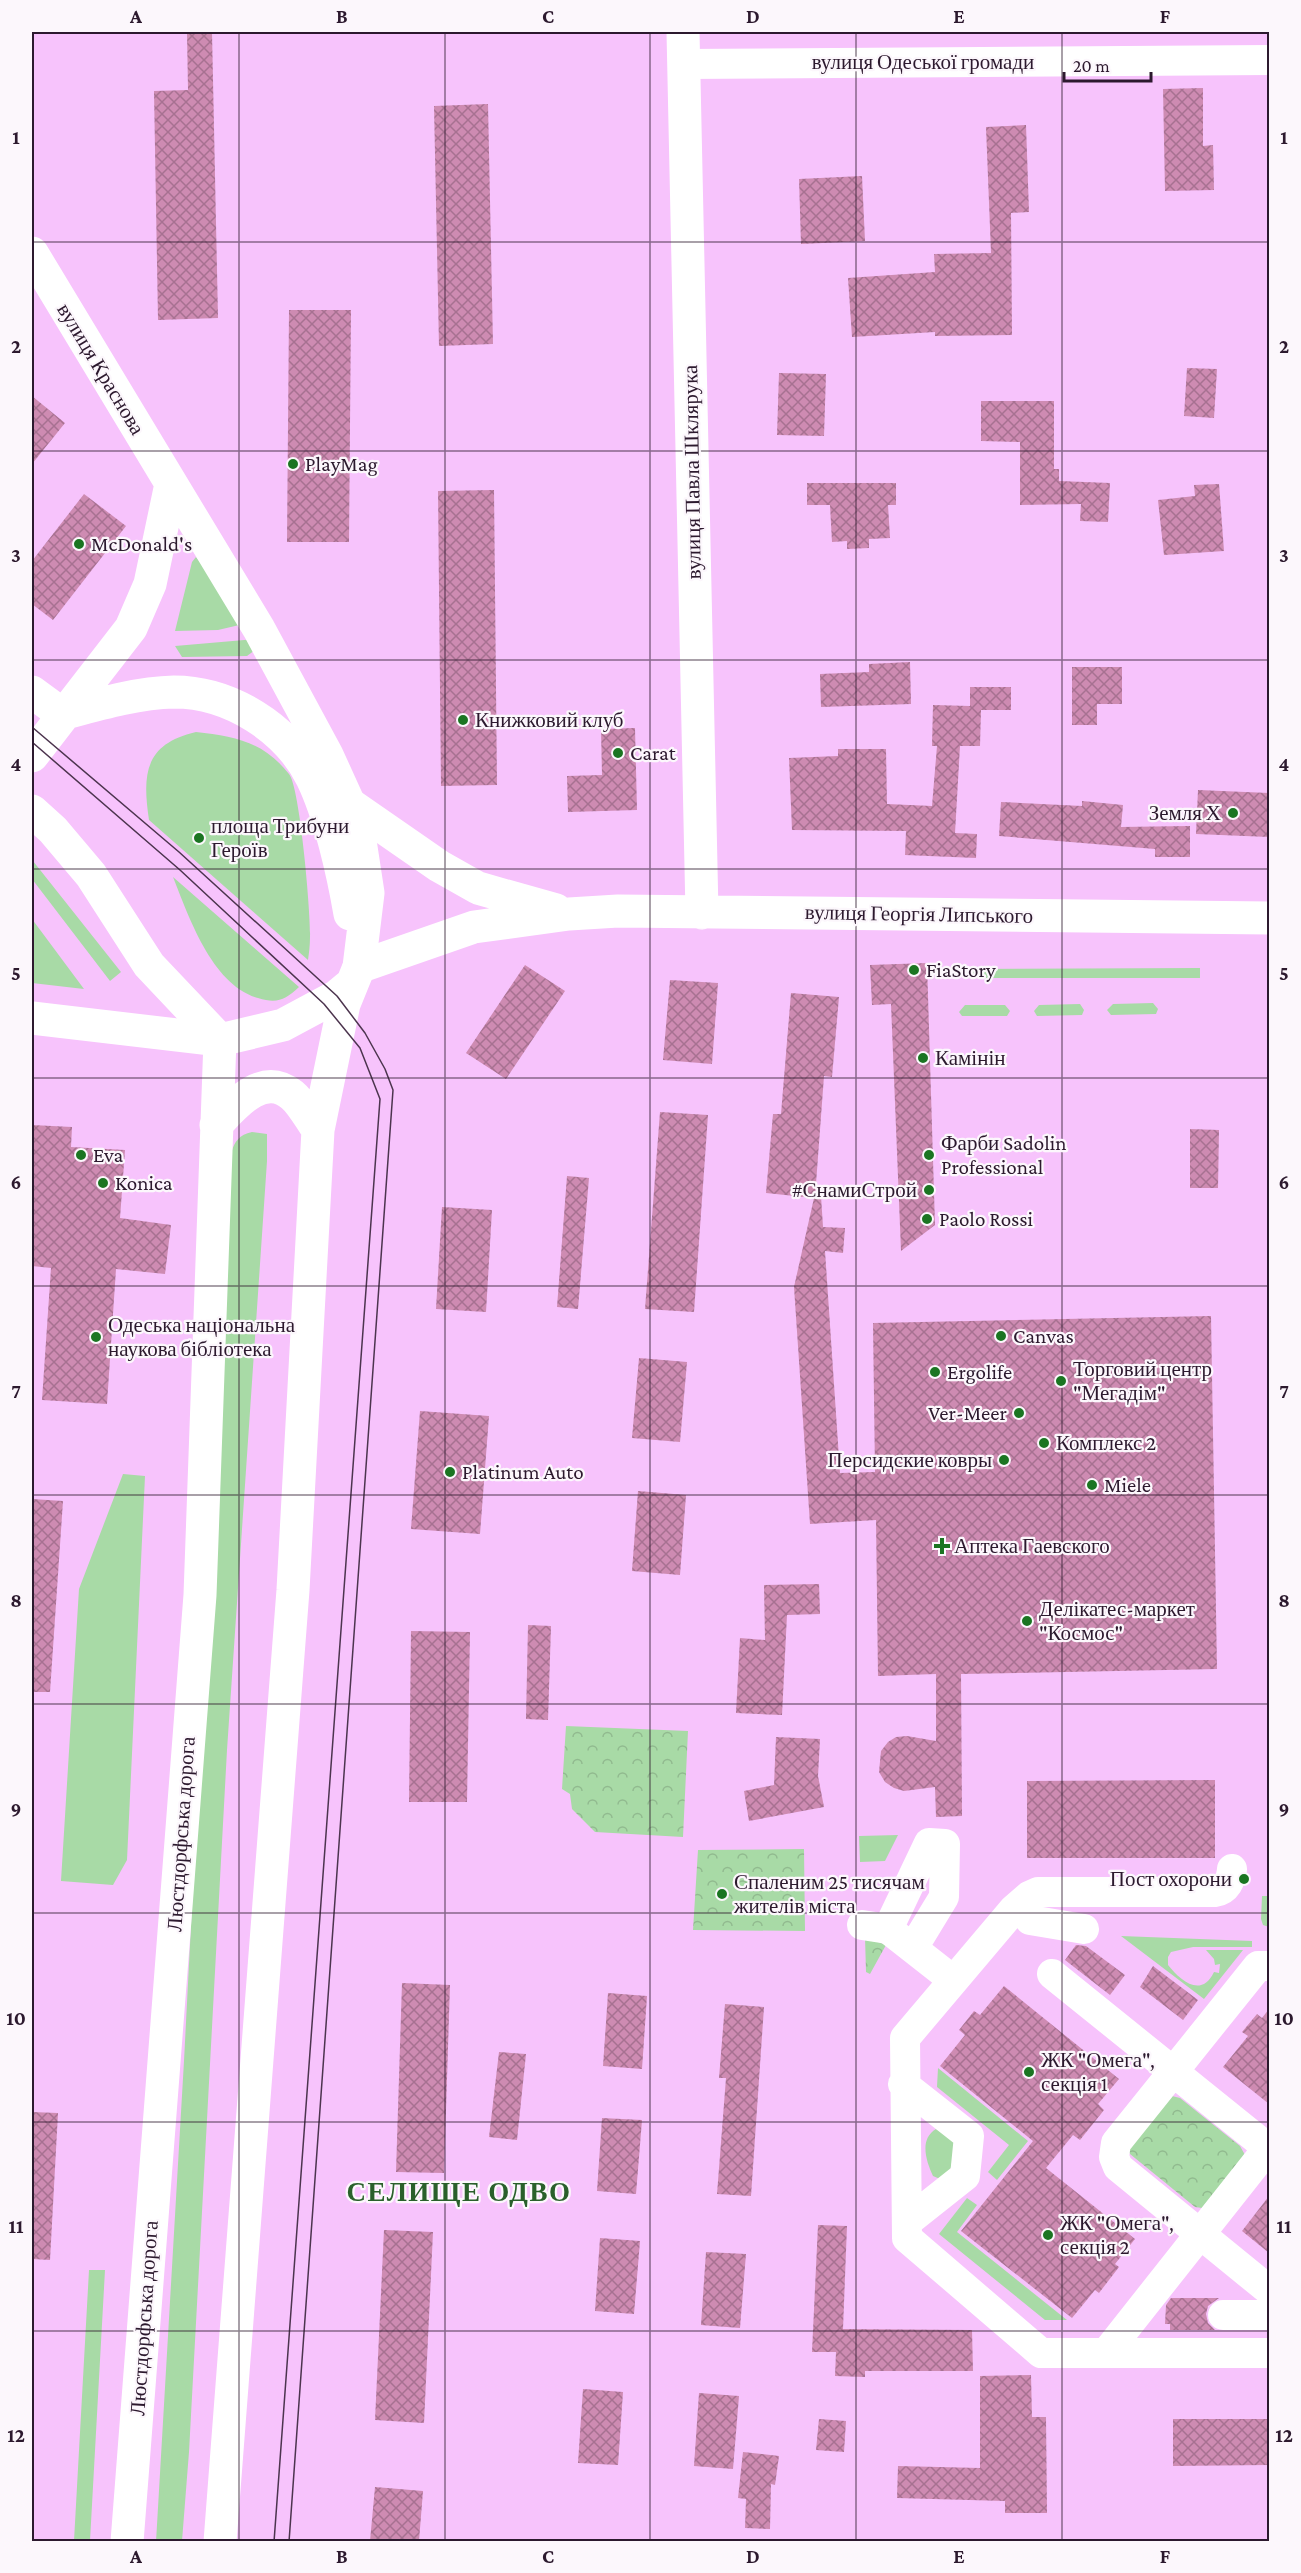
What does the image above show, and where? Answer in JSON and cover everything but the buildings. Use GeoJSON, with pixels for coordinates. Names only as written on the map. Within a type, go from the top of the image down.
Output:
{"type":"FeatureCollection","features":[{"type":"Feature","properties":{"kind":"main road","name":"вулиця Павла Шклярука"},"geometry":{"type":"LineString","coordinates":[[683,32],[702,913]]}},
{"type":"Feature","properties":{"kind":"main road","name":"вулиця Краснова"},"geometry":{"type":"LineString","coordinates":[[32,253],[259,629],[327,755],[350,804]]}},
{"type":"Feature","properties":{"kind":"main road"},"geometry":{"type":"LineString","coordinates":[[44,738],[131,628],[150,584],[171,484]]}},
{"type":"Feature","properties":{"kind":"main road"},"geometry":{"type":"LineString","coordinates":[[32,692],[44,738]]}},
{"type":"Feature","properties":{"kind":"main road"},"geometry":{"type":"LineString","coordinates":[[44,738],[126,697],[175,692],[221,698],[255,716],[288,744],[312,777],[335,847],[346,892],[344,986]]}},
{"type":"Feature","properties":{"kind":"main road","name":"вулиця Георгія Липського"},"geometry":{"type":"LineString","coordinates":[[312,777],[438,866],[478,888],[569,914]]}},
{"type":"Feature","properties":{"kind":"main road"},"geometry":{"type":"LineString","coordinates":[[220,2541],[293,1590],[318,1130],[344,986],[368,893],[357,821],[350,804]]}},
{"type":"Feature","properties":{"kind":"main road"},"geometry":{"type":"LineString","coordinates":[[32,811],[53,830],[91,875],[148,965],[220,1040]]}},
{"type":"Feature","properties":{"kind":"main road","name":"вулиця Георгія Липського"},"geometry":{"type":"LineString","coordinates":[[344,986],[474,927],[569,914],[618,911],[1269,918]]}},
{"type":"Feature","properties":{"kind":"main road"},"geometry":{"type":"LineString","coordinates":[[32,1018],[220,1040],[283,1025],[344,986]]}},
{"type":"Feature","properties":{"kind":"main road","name":"Люстдорфська дорога"},"geometry":{"type":"LineString","coordinates":[[127,2541],[200,1595],[220,1040]]}},
{"type":"Feature","properties":{"kind":"main road"},"geometry":{"type":"LineString","coordinates":[[216,1125],[243,1097],[258,1089],[274,1087],[292,1095],[318,1130]]}},
{"type":"Feature","properties":{"kind":"street","name":"вулиця Одеської громади"},"geometry":{"type":"LineString","coordinates":[[684,64],[1269,60]]}},
{"type":"Feature","properties":{"kind":"street"},"geometry":{"type":"LineString","coordinates":[[913,1948],[944,1897],[945,1844],[929,1843],[874,1927],[913,1948],[953,1980]]}},
{"type":"Feature","properties":{"kind":"street"},"geometry":{"type":"LineString","coordinates":[[1232,1869],[1228,1884],[1225,1888],[1215,1892],[1038,1892],[1029,1896],[1022,1914],[953,1980],[904,2038],[907,2238],[1041,2353],[1269,2353]]}},
{"type":"Feature","properties":{"kind":"street"},"geometry":{"type":"LineString","coordinates":[[1022,1914],[1071,1935]]}},
{"type":"Feature","properties":{"kind":"street"},"geometry":{"type":"LineString","coordinates":[[1269,1966],[1258,1966],[1116,2143],[1114,2157],[1118,2168],[1269,2291]]}},
{"type":"Feature","properties":{"kind":"street"},"geometry":{"type":"LineString","coordinates":[[1052,1974],[1268,2148],[1106,2354]]}},
{"type":"Feature","properties":{"kind":"street"},"geometry":{"type":"LineString","coordinates":[[903,2084],[969,2136],[965,2176],[907,2223]]}},
{"type":"Feature","properties":{"kind":"street"},"geometry":{"type":"LineString","coordinates":[[1223,2315],[1269,2315]]}},
{"type":"Feature","properties":{"kind":"green space"},"geometry":{"type":"Polygon","coordinates":[[[196,557],[248,623],[218,630],[175,631],[192,562],[196,557]]]}},
{"type":"Feature","properties":{"kind":"green space"},"geometry":{"type":"Polygon","coordinates":[[[257,639],[255,650],[247,656],[182,657],[175,646],[257,639]]]}},
{"type":"Feature","properties":{"kind":"green space"},"geometry":{"type":"Polygon","coordinates":[[[196,732],[247,742],[269,754],[289,774],[297,802],[307,879],[310,924],[308,960],[149,820],[146,788],[151,763],[166,744],[196,732]]]}},
{"type":"Feature","properties":{"kind":"green space"},"geometry":{"type":"Polygon","coordinates":[[[33,861],[121,972],[110,981],[32,879],[33,861]]]}},
{"type":"Feature","properties":{"kind":"green space"},"geometry":{"type":"Polygon","coordinates":[[[173,877],[299,987],[285,998],[270,1001],[242,991],[228,979],[204,948],[173,877]]]}},
{"type":"Feature","properties":{"kind":"green space"},"geometry":{"type":"Polygon","coordinates":[[[32,919],[84,989],[32,983],[32,919]]]}},
{"type":"Feature","properties":{"kind":"green space"},"geometry":{"type":"Polygon","coordinates":[[[1200,968],[1200,978],[973,978],[973,969],[1200,968]]]}},
{"type":"Feature","properties":{"kind":"green space"},"geometry":{"type":"Polygon","coordinates":[[[1153,1003],[1158,1009],[1156,1014],[1111,1015],[1107,1010],[1113,1004],[1153,1003]]]}},
{"type":"Feature","properties":{"kind":"green space"},"geometry":{"type":"Polygon","coordinates":[[[1080,1004],[1084,1010],[1082,1015],[1037,1016],[1034,1011],[1039,1005],[1080,1004]]]}},
{"type":"Feature","properties":{"kind":"green space"},"geometry":{"type":"Polygon","coordinates":[[[965,1005],[1005,1005],[1010,1011],[1007,1016],[962,1016],[959,1012],[965,1005]]]}},
{"type":"Feature","properties":{"kind":"green space"},"geometry":{"type":"Polygon","coordinates":[[[252,1132],[267,1134],[267,1161],[227,1750],[189,2452],[182,2541],[156,2542],[184,2061],[231,1153],[238,1139],[252,1132]]]}},
{"type":"Feature","properties":{"kind":"green space"},"geometry":{"type":"Polygon","coordinates":[[[123,1474],[145,1476],[127,1860],[113,1885],[61,1881],[79,1589],[123,1474]]]}},
{"type":"Feature","properties":{"kind":"green space"},"geometry":{"type":"Polygon","coordinates":[[[566,1726],[688,1731],[683,1837],[595,1832],[572,1809],[570,1794],[562,1789],[566,1726]]]}},
{"type":"Feature","properties":{"kind":"green space"},"geometry":{"type":"Polygon","coordinates":[[[898,1835],[885,1861],[860,1862],[859,1836],[898,1835]]]}},
{"type":"Feature","properties":{"kind":"green space"},"geometry":{"type":"Polygon","coordinates":[[[804,1849],[805,1931],[693,1930],[698,1850],[804,1849]]]}},
{"type":"Feature","properties":{"kind":"green space"},"geometry":{"type":"Polygon","coordinates":[[[1262,1896],[1269,1896],[1269,1927],[1263,1925],[1261,1919],[1262,1896]]]}},
{"type":"Feature","properties":{"kind":"green space"},"geometry":{"type":"Polygon","coordinates":[[[1121,1936],[1252,1941],[1252,1947],[1193,1947],[1171,1952],[1168,1965],[1184,1981],[1197,1986],[1209,1980],[1214,1972],[1219,1973],[1220,1964],[1215,1965],[1214,1959],[1206,1950],[1243,1950],[1204,1999],[1121,1936]]]}},
{"type":"Feature","properties":{"kind":"green space"},"geometry":{"type":"Polygon","coordinates":[[[865,1937],[886,1945],[870,1974],[866,1972],[865,1937]]]}},
{"type":"Feature","properties":{"kind":"green space"},"geometry":{"type":"Polygon","coordinates":[[[938,2068],[1028,2141],[997,2180],[988,2172],[1009,2145],[937,2087],[938,2068]]]}},
{"type":"Feature","properties":{"kind":"green space"},"geometry":{"type":"Polygon","coordinates":[[[1172,2096],[1180,2098],[1240,2146],[1245,2155],[1202,2208],[1195,2207],[1130,2154],[1127,2148],[1172,2096]]]}},
{"type":"Feature","properties":{"kind":"green space"},"geometry":{"type":"Polygon","coordinates":[[[936,2129],[957,2142],[950,2171],[940,2179],[933,2176],[926,2151],[927,2138],[936,2129]]]}},
{"type":"Feature","properties":{"kind":"green space"},"geometry":{"type":"Polygon","coordinates":[[[967,2198],[977,2205],[957,2232],[1067,2320],[1045,2320],[939,2234],[967,2198]]]}},
{"type":"Feature","properties":{"kind":"green space"},"geometry":{"type":"Polygon","coordinates":[[[89,2270],[105,2270],[90,2541],[74,2541],[89,2270]]]}},
{"type":"Feature","properties":{"kind":"tram line"},"geometry":{"type":"LineString","coordinates":[[32,727],[179,852],[337,996],[365,1033],[385,1069],[393,1090],[289,2542]]}},
{"type":"Feature","properties":{"kind":"tram line"},"geometry":{"type":"LineString","coordinates":[[32,742],[180,870],[324,1004],[360,1048],[380,1099],[274,2542]]}},
{"type":"Feature","properties":{"kind":"place","name":"PlayMag"},"geometry":{"type":"Point","coordinates":[293,464]}},
{"type":"Feature","properties":{"kind":"place","name":"McDonald's"},"geometry":{"type":"Point","coordinates":[79,544]}},
{"type":"Feature","properties":{"kind":"place","name":"Книжковий клуб"},"geometry":{"type":"Point","coordinates":[463,720]}},
{"type":"Feature","properties":{"kind":"place","name":"Carat"},"geometry":{"type":"Point","coordinates":[618,753]}},
{"type":"Feature","properties":{"kind":"place","name":"Земля Х"},"geometry":{"type":"Point","coordinates":[1233,813]}},
{"type":"Feature","properties":{"kind":"place","name":"площа Трибуни Героїв"},"geometry":{"type":"Point","coordinates":[199,838]}},
{"type":"Feature","properties":{"kind":"place","name":"FiaStory"},"geometry":{"type":"Point","coordinates":[914,970]}},
{"type":"Feature","properties":{"kind":"place","name":"Камінін"},"geometry":{"type":"Point","coordinates":[923,1058]}},
{"type":"Feature","properties":{"kind":"place","name":"Eva"},"geometry":{"type":"Point","coordinates":[81,1155]}},
{"type":"Feature","properties":{"kind":"place","name":"Фарби Sadolin Professional"},"geometry":{"type":"Point","coordinates":[929,1155]}},
{"type":"Feature","properties":{"kind":"place","name":"Konica"},"geometry":{"type":"Point","coordinates":[103,1183]}},
{"type":"Feature","properties":{"kind":"place","name":"#СнамиСтрой"},"geometry":{"type":"Point","coordinates":[929,1190]}},
{"type":"Feature","properties":{"kind":"place","name":"Paolo Rossi"},"geometry":{"type":"Point","coordinates":[927,1219]}},
{"type":"Feature","properties":{"kind":"place","name":"Canvas"},"geometry":{"type":"Point","coordinates":[1001,1336]}},
{"type":"Feature","properties":{"kind":"place","name":"Одеська національна наукова бібліотека"},"geometry":{"type":"Point","coordinates":[96,1337]}},
{"type":"Feature","properties":{"kind":"place","name":"Ergolife"},"geometry":{"type":"Point","coordinates":[935,1372]}},
{"type":"Feature","properties":{"kind":"place","name":"Торговий центр \"Мегадім\""},"geometry":{"type":"Point","coordinates":[1061,1381]}},
{"type":"Feature","properties":{"kind":"place","name":"Ver-Meer"},"geometry":{"type":"Point","coordinates":[1019,1413]}},
{"type":"Feature","properties":{"kind":"place","name":"Комплекс 2"},"geometry":{"type":"Point","coordinates":[1044,1443]}},
{"type":"Feature","properties":{"kind":"place","name":"Персидские ковры"},"geometry":{"type":"Point","coordinates":[1004,1460]}},
{"type":"Feature","properties":{"kind":"place","name":"Platinum Auto"},"geometry":{"type":"Point","coordinates":[450,1472]}},
{"type":"Feature","properties":{"kind":"place","name":"Miele"},"geometry":{"type":"Point","coordinates":[1092,1485]}},
{"type":"Feature","properties":{"kind":"place","name":"Аптека Гаевского"},"geometry":{"type":"Point","coordinates":[942,1546]}},
{"type":"Feature","properties":{"kind":"place","name":"Делікатес-маркет \"Космос\""},"geometry":{"type":"Point","coordinates":[1027,1621]}},
{"type":"Feature","properties":{"kind":"place","name":"Пост охорони"},"geometry":{"type":"Point","coordinates":[1244,1879]}},
{"type":"Feature","properties":{"kind":"place","name":"Спаленим 25 тисячам жителів міста"},"geometry":{"type":"Point","coordinates":[722,1894]}},
{"type":"Feature","properties":{"kind":"place","name":"ЖК \"Омега\", секція 1"},"geometry":{"type":"Point","coordinates":[1029,2072]}},
{"type":"Feature","properties":{"kind":"place","name":"ЖК \"Омега\", секція 2"},"geometry":{"type":"Point","coordinates":[1048,2235]}},
{"type":"Feature","properties":{"kind":"district","name":"СЕЛИЩЕ ОДВО"},"geometry":{"type":"Point","coordinates":[459,2192]}}]}
